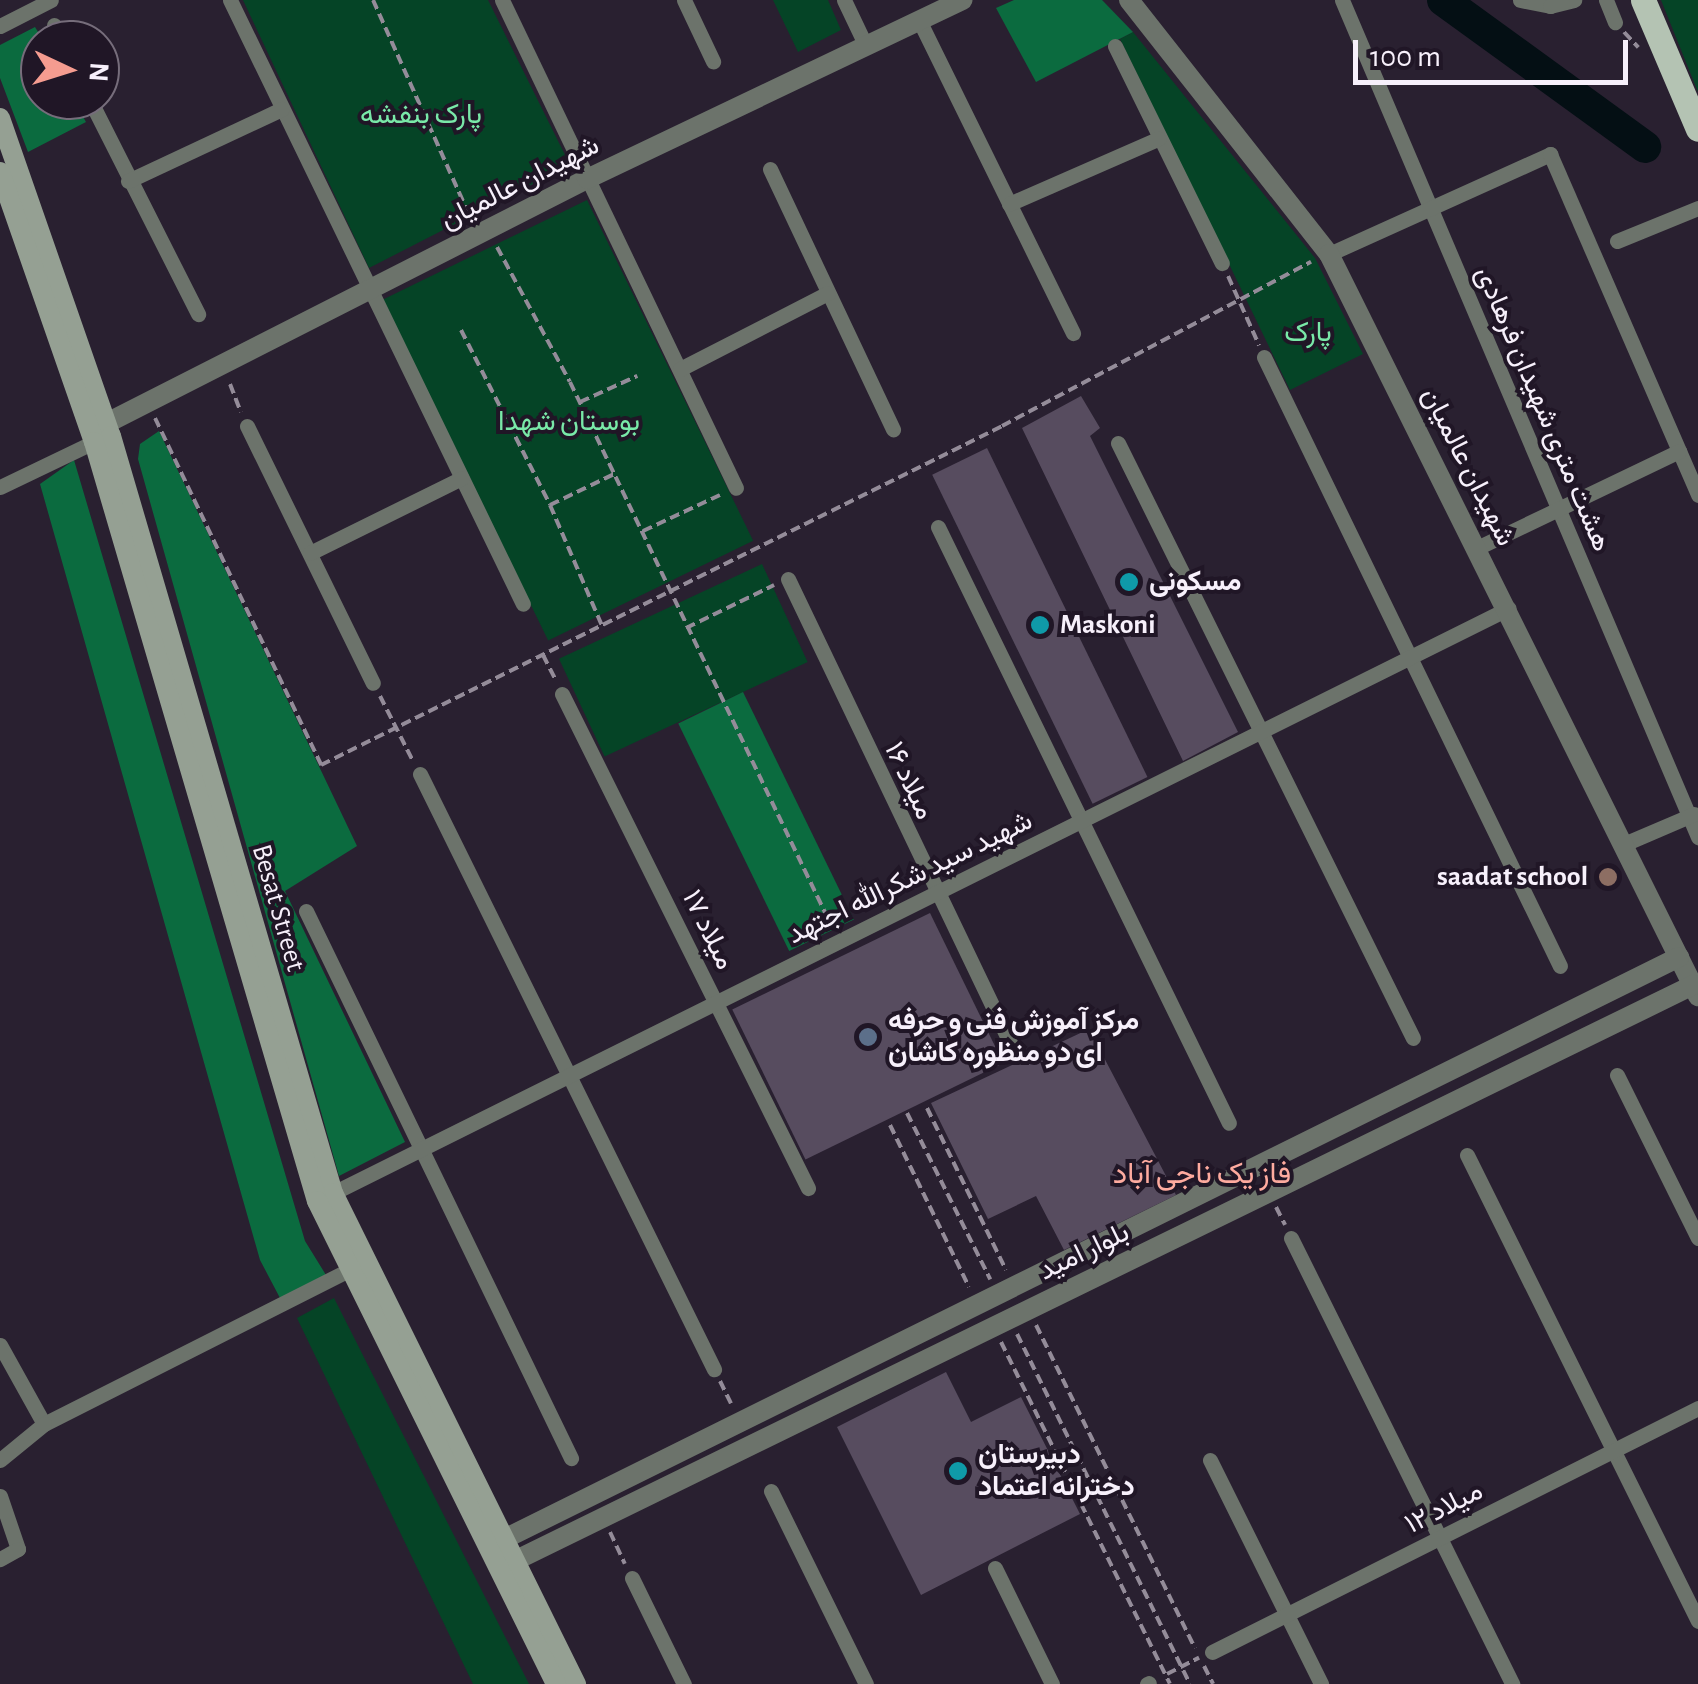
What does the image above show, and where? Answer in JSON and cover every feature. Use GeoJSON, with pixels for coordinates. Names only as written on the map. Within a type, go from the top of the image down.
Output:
{"type":"FeatureCollection","features":[{"type":"Feature","properties":{"kind":"main road"},"geometry":{"type":"LineString","coordinates":[[1643,0],[1698,129]]}},
{"type":"Feature","properties":{"kind":"main road","name":"Besat Street"},"geometry":{"type":"LineString","coordinates":[[0,118],[106,423],[333,1193],[508,1564],[556,1684]]}},
{"type":"Feature","properties":{"kind":"main road","name":"Besat Street"},"geometry":{"type":"LineString","coordinates":[[0,172],[94,442],[317,1201],[498,1542]]}},
{"type":"Feature","properties":{"kind":"main road","name":"Besat Street"},"geometry":{"type":"LineString","coordinates":[[508,1564],[576,1684]]}},
{"type":"Feature","properties":{"kind":"street"},"geometry":{"type":"LineString","coordinates":[[0,26],[50,0]]}},
{"type":"Feature","properties":{"kind":"street"},"geometry":{"type":"LineString","coordinates":[[230,0],[523,604]]}},
{"type":"Feature","properties":{"kind":"street"},"geometry":{"type":"LineString","coordinates":[[502,0],[736,488]]}},
{"type":"Feature","properties":{"kind":"street"},"geometry":{"type":"LineString","coordinates":[[684,0],[713,60]]}},
{"type":"Feature","properties":{"kind":"street"},"geometry":{"type":"LineString","coordinates":[[844,0],[865,44]]}},
{"type":"Feature","properties":{"kind":"street","name":"شهیدان عالمیان"},"geometry":{"type":"LineString","coordinates":[[106,423],[587,179],[963,0]]}},
{"type":"Feature","properties":{"kind":"street","name":"هشت متری شهیدان فرهادی"},"geometry":{"type":"LineString","coordinates":[[1342,0],[1559,510],[1694,814],[1698,837]]}},
{"type":"Feature","properties":{"kind":"street"},"geometry":{"type":"LineString","coordinates":[[1520,0],[1550,6],[1574,0]]}},
{"type":"Feature","properties":{"kind":"street"},"geometry":{"type":"LineString","coordinates":[[1606,0],[1615,22]]}},
{"type":"Feature","properties":{"kind":"street","name":"شهیدان عالمیان"},"geometry":{"type":"LineString","coordinates":[[1131,1],[1324,256],[1478,546],[1695,990]]}},
{"type":"Feature","properties":{"kind":"street"},"geometry":{"type":"LineString","coordinates":[[919,20],[1073,332]]}},
{"type":"Feature","properties":{"kind":"street"},"geometry":{"type":"LineString","coordinates":[[1115,46],[1222,262]]}},
{"type":"Feature","properties":{"kind":"street"},"geometry":{"type":"LineString","coordinates":[[128,180],[282,109]]}},
{"type":"Feature","properties":{"kind":"street"},"geometry":{"type":"LineString","coordinates":[[100,120],[198,314]]}},
{"type":"Feature","properties":{"kind":"street"},"geometry":{"type":"LineString","coordinates":[[1009,204],[1158,139]]}},
{"type":"Feature","properties":{"kind":"street"},"geometry":{"type":"LineString","coordinates":[[1324,256],[1550,154],[1698,495]]}},
{"type":"Feature","properties":{"kind":"street"},"geometry":{"type":"LineString","coordinates":[[770,169],[894,429]]}},
{"type":"Feature","properties":{"kind":"street"},"geometry":{"type":"LineString","coordinates":[[1618,241],[1698,208]]}},
{"type":"Feature","properties":{"kind":"street"},"geometry":{"type":"LineString","coordinates":[[680,369],[828,293]]}},
{"type":"Feature","properties":{"kind":"street"},"geometry":{"type":"LineString","coordinates":[[1264,357],[1560,966]]}},
{"type":"Feature","properties":{"kind":"street"},"geometry":{"type":"LineString","coordinates":[[247,426],[373,683]]}},
{"type":"Feature","properties":{"kind":"street"},"geometry":{"type":"LineString","coordinates":[[0,487],[94,442]]}},
{"type":"Feature","properties":{"kind":"street"},"geometry":{"type":"LineString","coordinates":[[1118,443],[1413,1038]]}},
{"type":"Feature","properties":{"kind":"street"},"geometry":{"type":"LineString","coordinates":[[1478,546],[1679,452]]}},
{"type":"Feature","properties":{"kind":"street"},"geometry":{"type":"LineString","coordinates":[[310,553],[462,478]]}},
{"type":"Feature","properties":{"kind":"street"},"geometry":{"type":"LineString","coordinates":[[938,527],[1229,1124]]}},
{"type":"Feature","properties":{"kind":"street","name":"میلاد ۱۶"},"geometry":{"type":"LineString","coordinates":[[788,578],[934,894],[1016,1056]]}},
{"type":"Feature","properties":{"kind":"street","name":"شهید سید شکرالله اجتهد"},"geometry":{"type":"LineString","coordinates":[[333,1193],[1509,608]]}},
{"type":"Feature","properties":{"kind":"street","name":"میلاد ۱۷"},"geometry":{"type":"LineString","coordinates":[[562,694],[808,1188]]}},
{"type":"Feature","properties":{"kind":"street"},"geometry":{"type":"LineString","coordinates":[[420,774],[714,1369]]}},
{"type":"Feature","properties":{"kind":"street"},"geometry":{"type":"LineString","coordinates":[[1624,844],[1694,814]]}},
{"type":"Feature","properties":{"kind":"street"},"geometry":{"type":"LineString","coordinates":[[306,911],[571,1458]]}},
{"type":"Feature","properties":{"kind":"street","name":"بلوار امید"},"geometry":{"type":"LineString","coordinates":[[498,1542],[1679,957]]}},
{"type":"Feature","properties":{"kind":"street","name":"بلوار امید"},"geometry":{"type":"LineString","coordinates":[[508,1564],[1268,1192],[1695,990]]}},
{"type":"Feature","properties":{"kind":"street"},"geometry":{"type":"LineString","coordinates":[[1617,1075],[1698,1238]]}},
{"type":"Feature","properties":{"kind":"street"},"geometry":{"type":"LineString","coordinates":[[1467,1155],[1698,1621]]}},
{"type":"Feature","properties":{"kind":"street"},"geometry":{"type":"LineString","coordinates":[[1291,1238],[1512,1684]]}},
{"type":"Feature","properties":{"kind":"street"},"geometry":{"type":"LineString","coordinates":[[0,1460],[44,1424],[351,1269]]}},
{"type":"Feature","properties":{"kind":"street"},"geometry":{"type":"LineString","coordinates":[[1042,1274],[1054,1297]]}},
{"type":"Feature","properties":{"kind":"street"},"geometry":{"type":"LineString","coordinates":[[947,1320],[960,1343]]}},
{"type":"Feature","properties":{"kind":"street"},"geometry":{"type":"LineString","coordinates":[[0,1345],[44,1424]]}},
{"type":"Feature","properties":{"kind":"street","name":"میلاد ۱۲"},"geometry":{"type":"LineString","coordinates":[[1206,1654],[1698,1408]]}},
{"type":"Feature","properties":{"kind":"street"},"geometry":{"type":"LineString","coordinates":[[1210,1460],[1321,1684]]}},
{"type":"Feature","properties":{"kind":"street"},"geometry":{"type":"LineString","coordinates":[[771,1491],[866,1684]]}},
{"type":"Feature","properties":{"kind":"street"},"geometry":{"type":"LineString","coordinates":[[0,1496],[18,1548],[0,1559]]}},
{"type":"Feature","properties":{"kind":"street"},"geometry":{"type":"LineString","coordinates":[[995,1568],[1052,1684]]}},
{"type":"Feature","properties":{"kind":"street"},"geometry":{"type":"LineString","coordinates":[[632,1578],[684,1684]]}},
{"type":"Feature","properties":{"kind":"path"},"geometry":{"type":"LineString","coordinates":[[373,0],[472,222]]}},
{"type":"Feature","properties":{"kind":"path"},"geometry":{"type":"LineString","coordinates":[[1615,22],[1644,54]]}},
{"type":"Feature","properties":{"kind":"path"},"geometry":{"type":"LineString","coordinates":[[495,242],[580,402],[839,941]]}},
{"type":"Feature","properties":{"kind":"path"},"geometry":{"type":"LineString","coordinates":[[153,413],[321,765],[669,592],[1324,256]]}},
{"type":"Feature","properties":{"kind":"path"},"geometry":{"type":"LineString","coordinates":[[1222,262],[1264,357]]}},
{"type":"Feature","properties":{"kind":"path"},"geometry":{"type":"LineString","coordinates":[[461,330],[550,505],[602,626]]}},
{"type":"Feature","properties":{"kind":"path"},"geometry":{"type":"LineString","coordinates":[[227,376],[247,426]]}},
{"type":"Feature","properties":{"kind":"path"},"geometry":{"type":"LineString","coordinates":[[580,402],[637,376]]}},
{"type":"Feature","properties":{"kind":"path"},"geometry":{"type":"LineString","coordinates":[[550,505],[614,474]]}},
{"type":"Feature","properties":{"kind":"path"},"geometry":{"type":"LineString","coordinates":[[643,531],[736,488]]}},
{"type":"Feature","properties":{"kind":"path"},"geometry":{"type":"LineString","coordinates":[[686,628],[788,578]]}},
{"type":"Feature","properties":{"kind":"path"},"geometry":{"type":"LineString","coordinates":[[542,655],[562,694]]}},
{"type":"Feature","properties":{"kind":"path"},"geometry":{"type":"LineString","coordinates":[[373,683],[420,774]]}},
{"type":"Feature","properties":{"kind":"path"},"geometry":{"type":"LineString","coordinates":[[268,929],[306,911]]}},
{"type":"Feature","properties":{"kind":"path"},"geometry":{"type":"LineString","coordinates":[[926,1108],[1010,1278]]}},
{"type":"Feature","properties":{"kind":"path"},"geometry":{"type":"LineString","coordinates":[[907,1113],[994,1286]]}},
{"type":"Feature","properties":{"kind":"path"},"geometry":{"type":"LineString","coordinates":[[890,1125],[973,1296]]}},
{"type":"Feature","properties":{"kind":"path"},"geometry":{"type":"LineString","coordinates":[[1268,1192],[1291,1238]]}},
{"type":"Feature","properties":{"kind":"path"},"geometry":{"type":"LineString","coordinates":[[1034,1321],[1206,1654],[1213,1684]]}},
{"type":"Feature","properties":{"kind":"path"},"geometry":{"type":"LineString","coordinates":[[1015,1330],[1190,1684]]}},
{"type":"Feature","properties":{"kind":"path"},"geometry":{"type":"LineString","coordinates":[[999,1338],[1170,1684]]}},
{"type":"Feature","properties":{"kind":"path"},"geometry":{"type":"LineString","coordinates":[[714,1369],[736,1413]]}},
{"type":"Feature","properties":{"kind":"path"},"geometry":{"type":"LineString","coordinates":[[610,1532],[632,1578]]}},
{"type":"Feature","properties":{"kind":"path"},"geometry":{"type":"LineString","coordinates":[[1148,1683],[1206,1654]]}},
{"type":"Feature","properties":{"kind":"green space","name":"پارک بنفشه"},"geometry":{"type":"Polygon","coordinates":[[[243,0],[488,0],[570,165],[369,268],[243,0]]]}},
{"type":"Feature","properties":{"kind":"green space"},"geometry":{"type":"Polygon","coordinates":[[[773,0],[828,0],[841,30],[798,52],[773,0]]]}},
{"type":"Feature","properties":{"kind":"green space"},"geometry":{"type":"Polygon","coordinates":[[[1014,0],[1102,0],[1133,32],[1036,82],[996,8],[1014,0]]]}},
{"type":"Feature","properties":{"kind":"green space"},"geometry":{"type":"Polygon","coordinates":[[[1661,0],[1698,0],[1698,92],[1661,0]]]}},
{"type":"Feature","properties":{"kind":"green space","name":"پارک"},"geometry":{"type":"Polygon","coordinates":[[[1133,32],[1315,258],[1363,354],[1290,390],[1120,39],[1133,32]]]}},
{"type":"Feature","properties":{"kind":"green space"},"geometry":{"type":"Polygon","coordinates":[[[20,35],[20,120],[86,122],[28,152],[0,78],[0,45],[20,35]]]}},
{"type":"Feature","properties":{"kind":"green space","name":"بوستان شهدا"},"geometry":{"type":"Polygon","coordinates":[[[587,200],[753,541],[548,641],[382,300],[587,200]]]}},
{"type":"Feature","properties":{"kind":"green space"},"geometry":{"type":"Polygon","coordinates":[[[159,431],[357,846],[285,891],[405,1142],[339,1176],[138,459],[140,444],[159,431]]]}},
{"type":"Feature","properties":{"kind":"green space"},"geometry":{"type":"Polygon","coordinates":[[[74,460],[305,1241],[326,1275],[280,1298],[260,1260],[40,484],[74,460]]]}},
{"type":"Feature","properties":{"kind":"green space"},"geometry":{"type":"Polygon","coordinates":[[[762,564],[808,662],[605,757],[559,659],[762,564]]]}},
{"type":"Feature","properties":{"kind":"green space"},"geometry":{"type":"Polygon","coordinates":[[[743,692],[854,919],[789,951],[678,724],[743,692]]]}},
{"type":"Feature","properties":{"kind":"green space"},"geometry":{"type":"Polygon","coordinates":[[[334,1298],[529,1684],[473,1684],[297,1318],[334,1298]]]}},
{"type":"Feature","properties":{"kind":"building","name":"مسکونی"},"geometry":{"type":"Polygon","coordinates":[[[1081,396],[1100,428],[1090,436],[1238,732],[1183,761],[1022,428],[1081,396]]]}},
{"type":"Feature","properties":{"kind":"building","name":"Maskoni"},"geometry":{"type":"Polygon","coordinates":[[[987,448],[1147,777],[1093,804],[932,475],[987,448]]]}},
{"type":"Feature","properties":{"kind":"building","name":"مرکز آموزش فنی و حرفه ای دو منظوره کاشان"},"geometry":{"type":"Polygon","coordinates":[[[930,913],[1003,1063],[805,1160],[732,1009],[930,913]]]}},
{"type":"Feature","properties":{"kind":"building"},"geometry":{"type":"Polygon","coordinates":[[[1089,1029],[1176,1195],[1064,1250],[1036,1196],[988,1219],[931,1103],[1089,1029]]]}},
{"type":"Feature","properties":{"kind":"building","name":"دبیرستان دخترانه اعتماد"},"geometry":{"type":"Polygon","coordinates":[[[946,1372],[971,1422],[1021,1397],[1080,1514],[921,1595],[837,1427],[946,1372]]]}},
{"type":"Feature","properties":{"kind":"waterway"},"geometry":{"type":"LineString","coordinates":[[1443,0],[1645,147]]}},
{"type":"Feature","properties":{"kind":"place","name":"مسکونی"},"geometry":{"type":"Point","coordinates":[1129,582]}},
{"type":"Feature","properties":{"kind":"place","name":"Maskoni"},"geometry":{"type":"Point","coordinates":[1040,625]}},
{"type":"Feature","properties":{"kind":"place","name":"saadat school"},"geometry":{"type":"Point","coordinates":[1608,877]}},
{"type":"Feature","properties":{"kind":"place","name":"مرکز آموزش فنی و حرفه ای دو منظوره کاشان"},"geometry":{"type":"Point","coordinates":[868,1037]}},
{"type":"Feature","properties":{"kind":"place","name":"دبیرستان دخترانه اعتماد"},"geometry":{"type":"Point","coordinates":[958,1471]}},
{"type":"Feature","properties":{"kind":"district","name":"فاز یک ناجی آباد"},"geometry":{"type":"Point","coordinates":[1202,1174]}}]}
